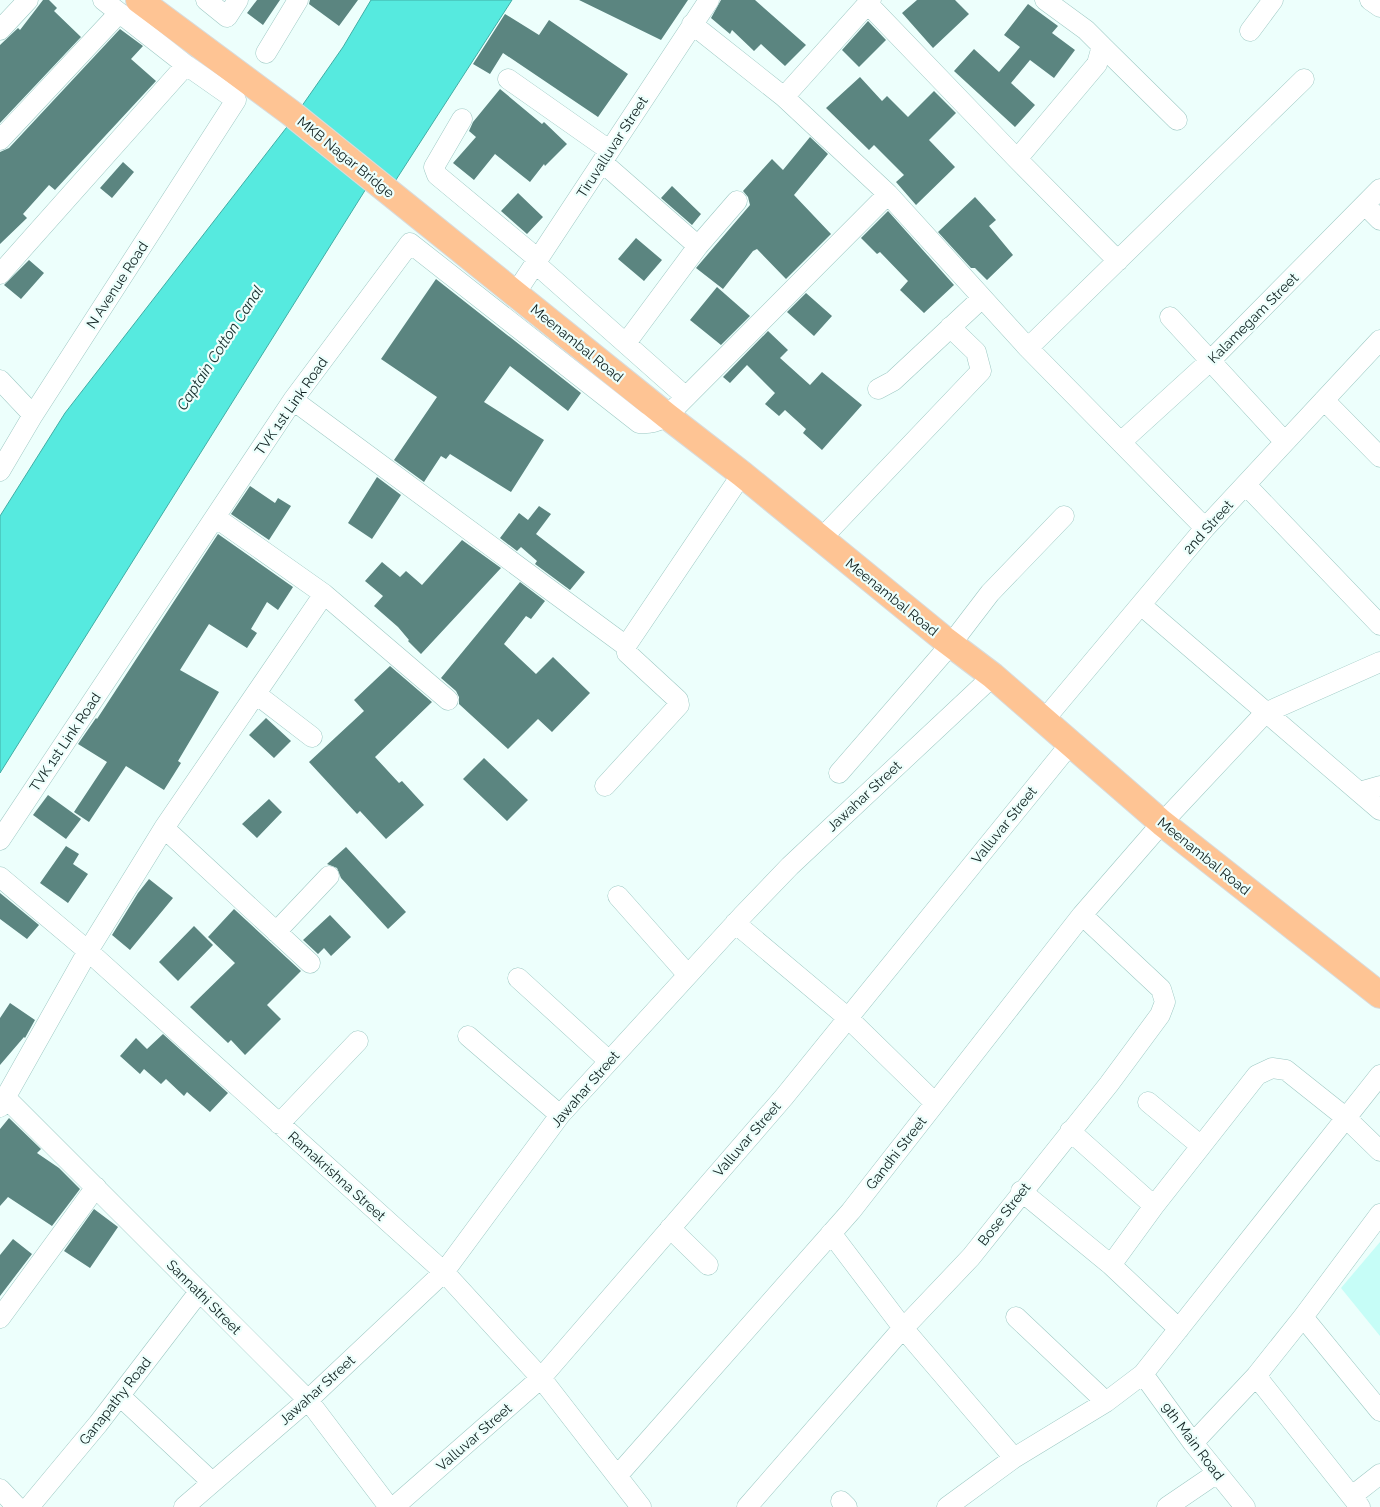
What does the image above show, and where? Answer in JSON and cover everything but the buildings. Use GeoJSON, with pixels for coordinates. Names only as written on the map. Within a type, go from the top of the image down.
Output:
{"type":"FeatureCollection","features":[{"type":"Feature","properties":{"kind":"main road","name":"MKB Nagar Bridge"},"geometry":{"type":"LineString","coordinates":[[129,7],[291,113],[402,202]]}},
{"type":"Feature","properties":{"kind":"main road","name":"Meenambal Road"},"geometry":{"type":"LineString","coordinates":[[402,202],[667,416],[742,474],[950,644],[993,676],[1162,823],[1380,996]]}},
{"type":"Feature","properties":{"kind":"street"},"geometry":{"type":"LineString","coordinates":[[0,30],[28,0]]}},
{"type":"Feature","properties":{"kind":"street"},"geometry":{"type":"LineString","coordinates":[[0,274],[186,65],[129,7],[103,0]]}},
{"type":"Feature","properties":{"kind":"street"},"geometry":{"type":"LineString","coordinates":[[206,0],[227,17],[238,0]]}},
{"type":"Feature","properties":{"kind":"street"},"geometry":{"type":"LineString","coordinates":[[266,53],[298,0]]}},
{"type":"Feature","properties":{"kind":"street","name":"Tiruvalluvar Street"},"geometry":{"type":"LineString","coordinates":[[515,294],[709,0]]}},
{"type":"Feature","properties":{"kind":"street"},"geometry":{"type":"LineString","coordinates":[[1045,0],[1086,30],[1177,120]]}},
{"type":"Feature","properties":{"kind":"street"},"geometry":{"type":"LineString","coordinates":[[1250,31],[1273,0]]}},
{"type":"Feature","properties":{"kind":"street"},"geometry":{"type":"LineString","coordinates":[[1370,0],[1380,8]]}},
{"type":"Feature","properties":{"kind":"street"},"geometry":{"type":"LineString","coordinates":[[784,97],[869,2],[1016,159],[1118,262]]}},
{"type":"Feature","properties":{"kind":"street"},"geometry":{"type":"LineString","coordinates":[[0,140],[129,7]]}},
{"type":"Feature","properties":{"kind":"street"},"geometry":{"type":"LineString","coordinates":[[692,24],[784,97],[888,194],[1028,348],[1205,528]]}},
{"type":"Feature","properties":{"kind":"street"},"geometry":{"type":"LineString","coordinates":[[1016,159],[1097,64],[1102,46]]}},
{"type":"Feature","properties":{"kind":"street","name":"N Avenue Road"},"geometry":{"type":"LineString","coordinates":[[0,471],[33,415],[236,100],[186,65]]}},
{"type":"Feature","properties":{"kind":"street"},"geometry":{"type":"LineString","coordinates":[[508,79],[606,156],[698,246]]}},
{"type":"Feature","properties":{"kind":"street"},"geometry":{"type":"LineString","coordinates":[[1028,348],[1304,79]]}},
{"type":"Feature","properties":{"kind":"street"},"geometry":{"type":"LineString","coordinates":[[462,120],[437,158],[434,167],[437,175],[537,262],[686,397]]}},
{"type":"Feature","properties":{"kind":"street","name":"Kalamegam Street"},"geometry":{"type":"LineString","coordinates":[[1121,442],[1210,361],[1380,189]]}},
{"type":"Feature","properties":{"kind":"street"},"geometry":{"type":"LineString","coordinates":[[667,416],[888,194]]}},
{"type":"Feature","properties":{"kind":"street"},"geometry":{"type":"LineString","coordinates":[[626,343],[698,246],[737,201]]}},
{"type":"Feature","properties":{"kind":"street"},"geometry":{"type":"LineString","coordinates":[[1365,205],[1380,220]]}},
{"type":"Feature","properties":{"kind":"street","name":"TVK 1st Link Road"},"geometry":{"type":"LineString","coordinates":[[0,840],[293,400],[410,243],[639,423],[657,422],[667,416]]}},
{"type":"Feature","properties":{"kind":"street"},"geometry":{"type":"LineString","coordinates":[[878,389],[893,381],[982,298]]}},
{"type":"Feature","properties":{"kind":"street"},"geometry":{"type":"LineString","coordinates":[[1170,317],[1284,442]]}},
{"type":"Feature","properties":{"kind":"street"},"geometry":{"type":"LineString","coordinates":[[821,539],[981,371],[976,352],[950,327]]}},
{"type":"Feature","properties":{"kind":"street","name":"2nd Street"},"geometry":{"type":"LineString","coordinates":[[1044,720],[1205,528],[1380,340]]}},
{"type":"Feature","properties":{"kind":"street"},"geometry":{"type":"LineString","coordinates":[[0,380],[33,415]]}},
{"type":"Feature","properties":{"kind":"street"},"geometry":{"type":"LineString","coordinates":[[293,400],[626,646]]}},
{"type":"Feature","properties":{"kind":"street"},"geometry":{"type":"LineString","coordinates":[[1324,400],[1380,457]]}},
{"type":"Feature","properties":{"kind":"street"},"geometry":{"type":"LineString","coordinates":[[605,786],[679,705],[678,700],[627,653],[626,646],[742,474]]}},
{"type":"Feature","properties":{"kind":"street"},"geometry":{"type":"LineString","coordinates":[[1246,485],[1380,625]]}},
{"type":"Feature","properties":{"kind":"street"},"geometry":{"type":"LineString","coordinates":[[839,773],[950,644],[990,593],[1064,516]]}},
{"type":"Feature","properties":{"kind":"street"},"geometry":{"type":"LineString","coordinates":[[215,517],[324,594],[448,700]]}},
{"type":"Feature","properties":{"kind":"street"},"geometry":{"type":"LineString","coordinates":[[3,1103],[88,951],[164,828],[324,594]]}},
{"type":"Feature","properties":{"kind":"street"},"geometry":{"type":"LineString","coordinates":[[1141,605],[1380,810]]}},
{"type":"Feature","properties":{"kind":"street"},"geometry":{"type":"LineString","coordinates":[[1265,712],[1380,662]]}},
{"type":"Feature","properties":{"kind":"street","name":"Jawahar Street"},"geometry":{"type":"LineString","coordinates":[[184,1507],[308,1400],[444,1272],[560,1115],[736,922],[790,866],[993,676]]}},
{"type":"Feature","properties":{"kind":"street"},"geometry":{"type":"LineString","coordinates":[[256,694],[312,737]]}},
{"type":"Feature","properties":{"kind":"street","name":"Gandhi Street"},"geometry":{"type":"LineString","coordinates":[[618,1475],[831,1233],[1082,915],[1162,823],[1265,712]]}},
{"type":"Feature","properties":{"kind":"street","name":"Valluvar Street"},"geometry":{"type":"LineString","coordinates":[[394,1507],[541,1378],[784,1097],[1071,743]]}},
{"type":"Feature","properties":{"kind":"street"},"geometry":{"type":"LineString","coordinates":[[1359,792],[1380,786]]}},
{"type":"Feature","properties":{"kind":"street"},"geometry":{"type":"LineString","coordinates":[[164,828],[310,963]]}},
{"type":"Feature","properties":{"kind":"street"},"geometry":{"type":"LineString","coordinates":[[276,932],[329,876]]}},
{"type":"Feature","properties":{"kind":"street","name":"Ramakrishna Street"},"geometry":{"type":"LineString","coordinates":[[0,877],[88,951],[444,1272],[541,1378],[618,1475],[636,1505]]}},
{"type":"Feature","properties":{"kind":"street"},"geometry":{"type":"LineString","coordinates":[[618,896],[688,975]]}},
{"type":"Feature","properties":{"kind":"street","name":"Bose Street"},"geometry":{"type":"LineString","coordinates":[[747,1507],[903,1328],[971,1257],[1160,1015],[1165,1002],[1161,988],[1082,915]]}},
{"type":"Feature","properties":{"kind":"street"},"geometry":{"type":"LineString","coordinates":[[736,922],[848,1018],[935,1103]]}},
{"type":"Feature","properties":{"kind":"street"},"geometry":{"type":"LineString","coordinates":[[518,978],[610,1061]]}},
{"type":"Feature","properties":{"kind":"street"},"geometry":{"type":"LineString","coordinates":[[468,1036],[560,1115]]}},
{"type":"Feature","properties":{"kind":"street"},"geometry":{"type":"LineString","coordinates":[[279,1124],[358,1041]]}},
{"type":"Feature","properties":{"kind":"street"},"geometry":{"type":"LineString","coordinates":[[1111,1265],[1154,1206],[1258,1076],[1272,1068],[1286,1070],[1345,1117],[1380,1151]]}},
{"type":"Feature","properties":{"kind":"street"},"geometry":{"type":"LineString","coordinates":[[947,1507],[1014,1458],[1106,1402],[1144,1374],[1380,1075]]}},
{"type":"Feature","properties":{"kind":"street"},"geometry":{"type":"LineString","coordinates":[[1148,1102],[1201,1146]]}},
{"type":"Feature","properties":{"kind":"street","name":"Sannathi Street"},"geometry":{"type":"LineString","coordinates":[[3,1103],[96,1187],[308,1400],[389,1507]]}},
{"type":"Feature","properties":{"kind":"street"},"geometry":{"type":"LineString","coordinates":[[1070,1131],[1154,1206]]}},
{"type":"Feature","properties":{"kind":"street"},"geometry":{"type":"LineString","coordinates":[[0,1318],[96,1187]]}},
{"type":"Feature","properties":{"kind":"street"},"geometry":{"type":"LineString","coordinates":[[1021,1191],[1111,1265],[1179,1329]]}},
{"type":"Feature","properties":{"kind":"street"},"geometry":{"type":"LineString","coordinates":[[1193,1443],[1256,1376],[1380,1214]]}},
{"type":"Feature","properties":{"kind":"street"},"geometry":{"type":"LineString","coordinates":[[670,1228],[708,1265]]}},
{"type":"Feature","properties":{"kind":"street"},"geometry":{"type":"LineString","coordinates":[[831,1233],[903,1328],[1014,1458]]}},
{"type":"Feature","properties":{"kind":"street","name":"Ganapathy Road"},"geometry":{"type":"LineString","coordinates":[[29,1507],[120,1396],[199,1292]]}},
{"type":"Feature","properties":{"kind":"street"},"geometry":{"type":"LineString","coordinates":[[1016,1317],[1106,1402]]}},
{"type":"Feature","properties":{"kind":"street"},"geometry":{"type":"LineString","coordinates":[[1303,1317],[1380,1411]]}},
{"type":"Feature","properties":{"kind":"street","name":"9th Main Road"},"geometry":{"type":"LineString","coordinates":[[1144,1374],[1193,1443],[1245,1507]]}},
{"type":"Feature","properties":{"kind":"street"},"geometry":{"type":"LineString","coordinates":[[1256,1376],[1356,1501],[1380,1474]]}},
{"type":"Feature","properties":{"kind":"street"},"geometry":{"type":"LineString","coordinates":[[120,1396],[212,1482]]}},
{"type":"Feature","properties":{"kind":"street"},"geometry":{"type":"LineString","coordinates":[[1167,1507],[1217,1473]]}},
{"type":"Feature","properties":{"kind":"street"},"geometry":{"type":"LineString","coordinates":[[0,1489],[17,1507]]}},
{"type":"Feature","properties":{"kind":"shaded area"},"geometry":{"type":"Polygon","coordinates":[[[1380,1242],[1380,1336],[1341,1288],[1380,1242]]]}},
{"type":"Feature","properties":{"kind":"water","name":"Captain Cotton Canal"},"geometry":{"type":"Polygon","coordinates":[[[371,0],[512,0],[392,186],[374,176],[0,773],[0,516],[65,413],[290,123],[343,47],[371,0]]]}}]}
